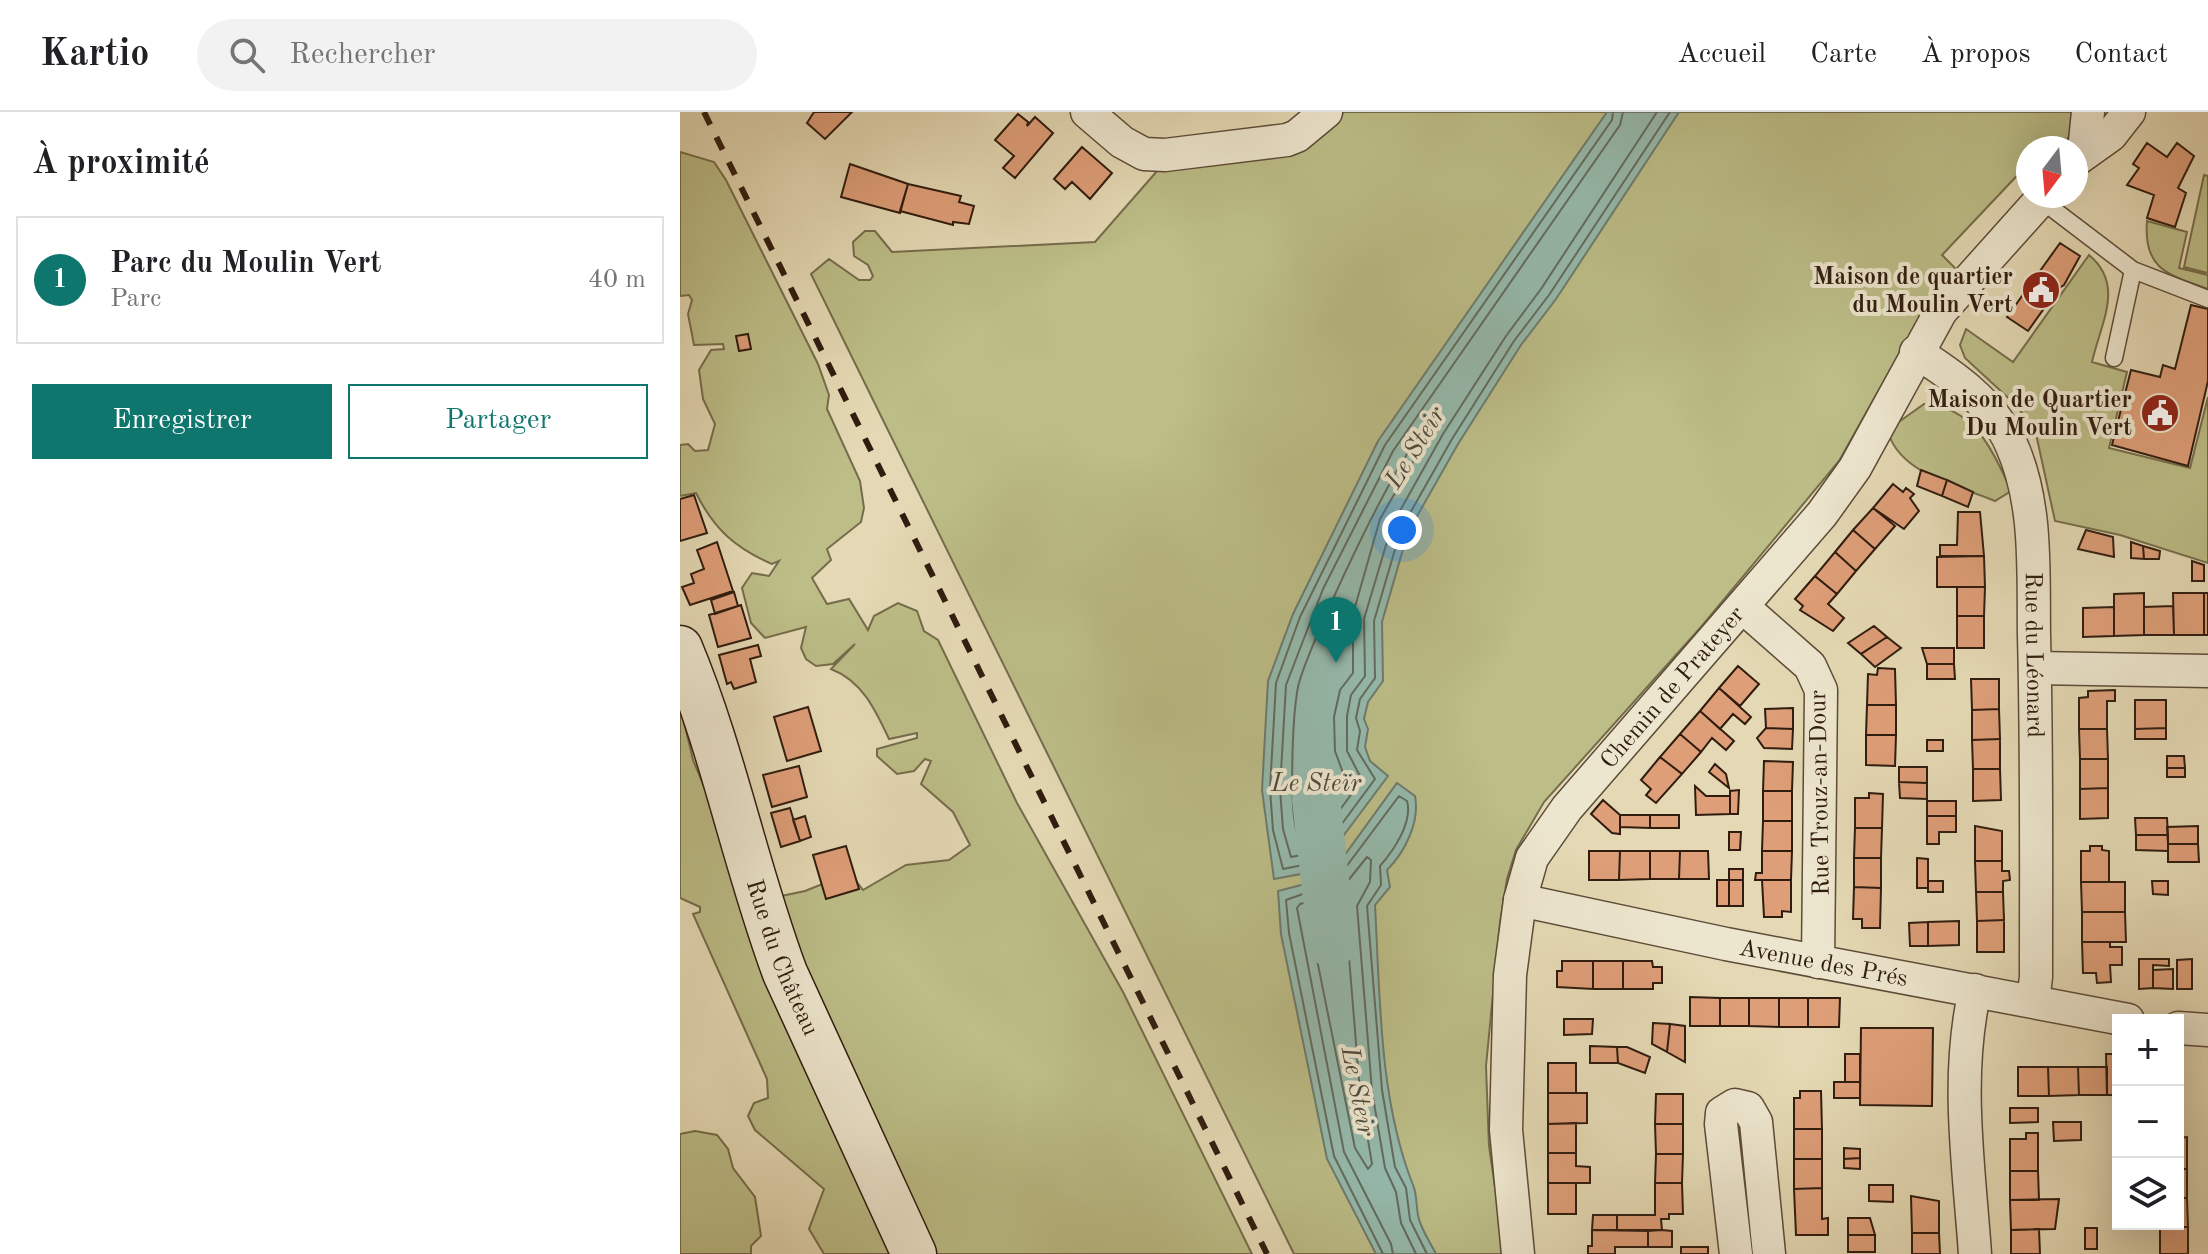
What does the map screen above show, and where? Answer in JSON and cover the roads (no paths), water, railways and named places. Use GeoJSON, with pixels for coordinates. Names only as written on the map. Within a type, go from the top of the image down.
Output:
{"type":"FeatureCollection","features":[{"type":"Feature","properties":{"kind":"street"},"geometry":{"type":"LineString","coordinates":[[1092,114],[1129,147],[1158,156],[1287,140],[1297,136],[1326,112]]}},
{"type":"Feature","properties":{"kind":"street"},"geometry":{"type":"LineString","coordinates":[[2084,136],[2088,112]]}},
{"type":"Feature","properties":{"kind":"street"},"geometry":{"type":"LineString","coordinates":[[2088,150],[2111,135],[2127,113]]}},
{"type":"Feature","properties":{"kind":"street","name":"Chemin de Prateyer"},"geometry":{"type":"LineString","coordinates":[[1518,1254],[1509,1176],[1507,1005],[1520,900],[1532,858],[1547,832],[1744,608],[1841,489],[1941,311],[2033,208]]}},
{"type":"Feature","properties":{"kind":"street","name":"Rue du Léonard"},"geometry":{"type":"LineString","coordinates":[[1916,352],[1947,372],[1982,404],[2005,432],[2018,460],[2031,530],[2035,668],[2036,977],[2033,1001]]}},
{"type":"Feature","properties":{"kind":"street","name":"Rue Trouz-an-Dour"},"geometry":{"type":"LineString","coordinates":[[1744,608],[1810,666],[1821,690],[1818,962]]}},
{"type":"Feature","properties":{"kind":"street","name":"Rue du Château"},"geometry":{"type":"LineString","coordinates":[[680,648],[705,717],[767,925],[785,973],[914,1254]]}},
{"type":"Feature","properties":{"kind":"street"},"geometry":{"type":"LineString","coordinates":[[2035,668],[2208,671]]}},
{"type":"Feature","properties":{"kind":"street","name":"Avenue des Prés"},"geometry":{"type":"LineString","coordinates":[[1520,900],[1818,962],[2112,1017]]}},
{"type":"Feature","properties":{"kind":"street"},"geometry":{"type":"LineString","coordinates":[[1975,990],[1967,1029],[1964,1071],[1975,1254]]}},
{"type":"Feature","properties":{"kind":"street"},"geometry":{"type":"LineString","coordinates":[[2184,1028],[2208,1030]]}},
{"type":"Feature","properties":{"kind":"street"},"geometry":{"type":"LineString","coordinates":[[1736,1254],[1721,1124],[1722,1113],[1735,1105],[1748,1108],[1756,1122],[1769,1254]]}},
{"type":"Feature","properties":{"kind":"lane"},"geometry":{"type":"LineString","coordinates":[[2055,208],[2133,270],[2208,299]]}},
{"type":"Feature","properties":{"kind":"lane"},"geometry":{"type":"LineString","coordinates":[[2114,358],[2133,270]]}},
{"type":"Feature","properties":{"kind":"water","name":"Le Steïr"},"geometry":{"type":"Polygon","coordinates":[[[1607,112],[1679,112],[1556,299],[1521,345],[1458,444],[1408,532],[1382,622],[1383,681],[1368,702],[1364,719],[1368,729],[1365,747],[1370,761],[1388,776],[1317,871],[1274,879],[1262,790],[1268,681],[1293,614],[1378,441],[1607,112]]]}},
{"type":"Feature","properties":{"kind":"water","name":"Le Steïr"},"geometry":{"type":"Polygon","coordinates":[[[1397,783],[1415,796],[1416,806],[1410,836],[1387,870],[1390,887],[1375,905],[1380,1011],[1393,1118],[1414,1188],[1419,1220],[1436,1254],[1376,1254],[1327,1159],[1281,934],[1278,891],[1328,878],[1397,783]]]}},
{"type":"Feature","properties":{"kind":"waterway","name":"Le Steir"},"geometry":{"type":"LineString","coordinates":[[1316,799],[1332,944]]}},
{"type":"Feature","properties":{"kind":"railway"},"geometry":{"type":"LineString","coordinates":[[704,112],[1267,1254]]}},
{"type":"Feature","properties":{"kind":"place","name":"Maison de quartier du Moulin Vert"},"geometry":{"type":"Point","coordinates":[2041,290]}},
{"type":"Feature","properties":{"kind":"place","name":"Maison de Quartier Du Moulin Vert"},"geometry":{"type":"Point","coordinates":[2160,413]}},
{"type":"Feature","properties":{"kind":"place","name":"Parc du Moulin Vert"},"geometry":{"type":"Point","coordinates":[1336,663]}}]}
